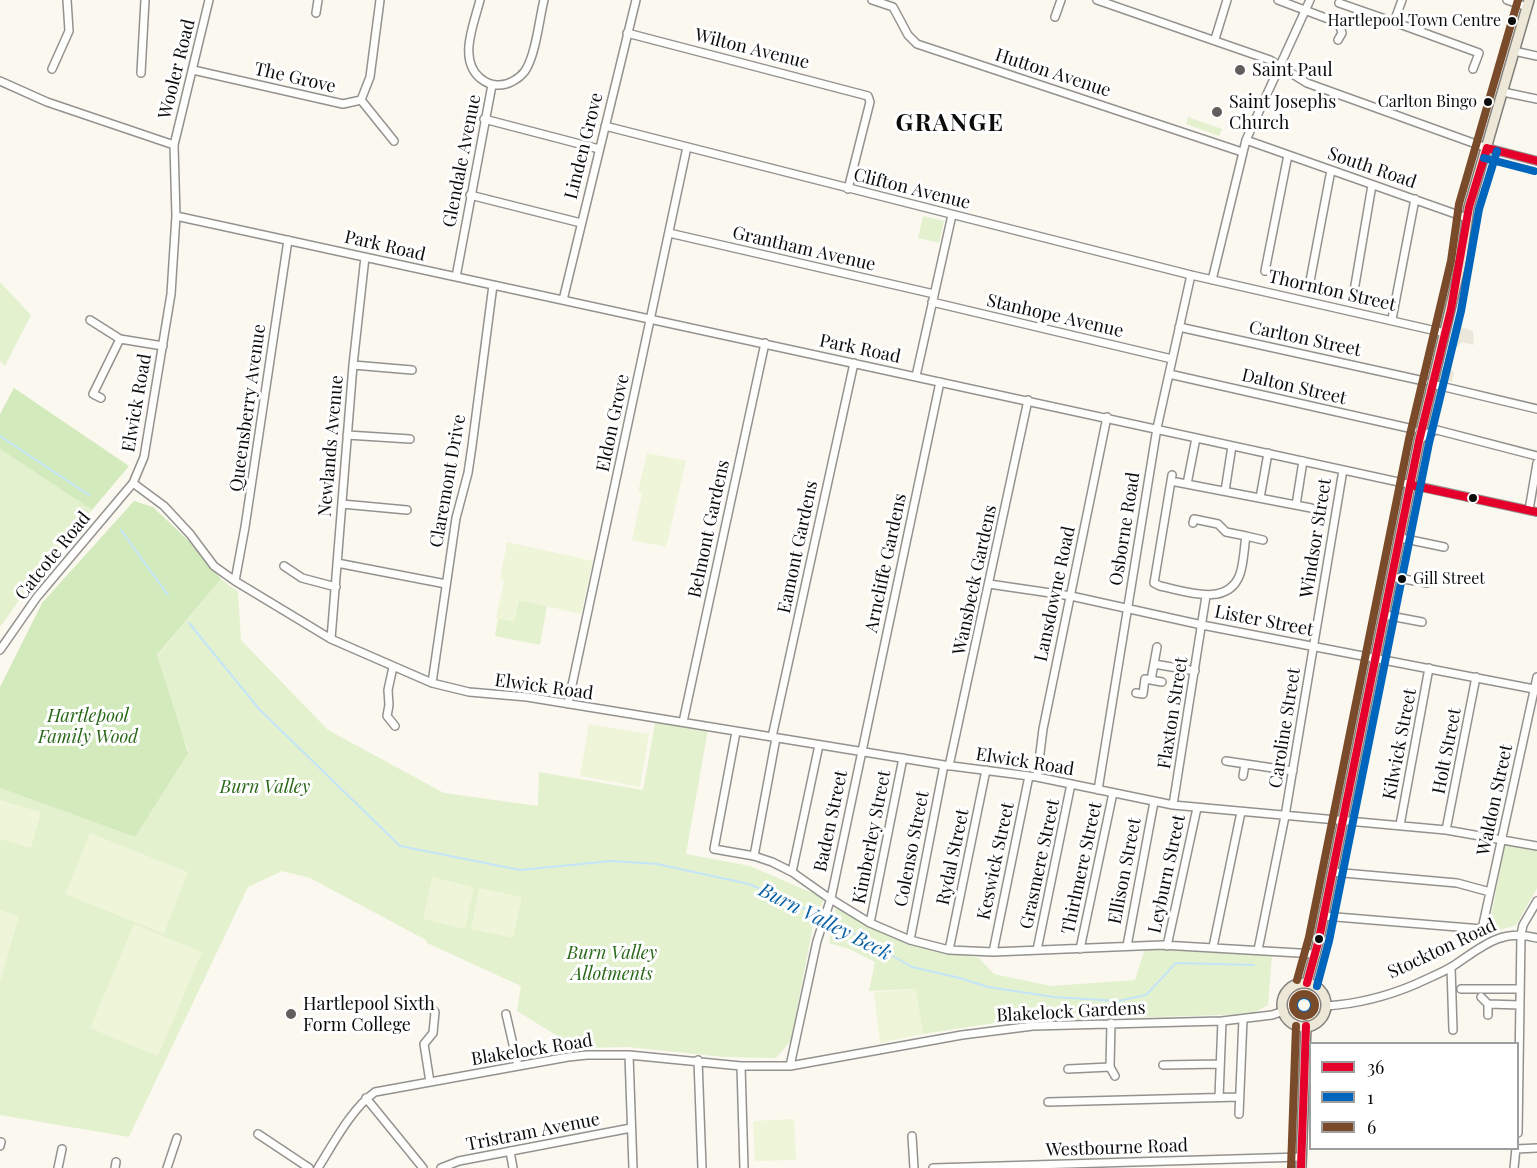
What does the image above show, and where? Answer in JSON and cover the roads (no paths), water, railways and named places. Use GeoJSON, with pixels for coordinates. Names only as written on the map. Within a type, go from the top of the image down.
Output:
{"type":"FeatureCollection","features":[{"type":"Feature","properties":{"kind":"main road"},"geometry":{"type":"LineString","coordinates":[[1307,983],[1316,954],[1401,538],[1428,382],[1445,333],[1461,263],[1467,218],[1528,4]]}},
{"type":"Feature","properties":{"kind":"main road"},"geometry":{"type":"LineString","coordinates":[[1300,983],[1307,983],[1319,988],[1323,993],[1326,1006],[1322,1018],[1306,1026],[1294,1024],[1284,1011],[1283,1004],[1288,990],[1300,983]]}},
{"type":"Feature","properties":{"kind":"main road"},"geometry":{"type":"LineString","coordinates":[[1301,1168],[1306,1026]]}},
{"type":"Feature","properties":{"kind":"street"},"geometry":{"type":"LineString","coordinates":[[52,69],[69,31],[67,0]]}},
{"type":"Feature","properties":{"kind":"street"},"geometry":{"type":"LineString","coordinates":[[141,73],[145,0]]}},
{"type":"Feature","properties":{"kind":"street","name":"Wooler Road"},"geometry":{"type":"LineString","coordinates":[[174,145],[209,0]]}},
{"type":"Feature","properties":{"kind":"street"},"geometry":{"type":"LineString","coordinates":[[316,13],[318,0]]}},
{"type":"Feature","properties":{"kind":"street"},"geometry":{"type":"LineString","coordinates":[[380,0],[370,77],[361,100],[394,141]]}},
{"type":"Feature","properties":{"kind":"street"},"geometry":{"type":"LineString","coordinates":[[480,0],[468,52],[474,71],[484,81],[498,86],[511,82],[526,68],[544,0]]}},
{"type":"Feature","properties":{"kind":"street","name":"Linden Grove"},"geometry":{"type":"LineString","coordinates":[[563,300],[636,0]]}},
{"type":"Feature","properties":{"kind":"street","name":"Hutton Avenue"},"geometry":{"type":"LineString","coordinates":[[872,0],[893,7],[908,35],[917,44],[1242,152]]}},
{"type":"Feature","properties":{"kind":"street"},"geometry":{"type":"LineString","coordinates":[[1055,17],[1061,0]]}},
{"type":"Feature","properties":{"kind":"street"},"geometry":{"type":"LineString","coordinates":[[1097,0],[1215,39],[1279,65],[1306,83],[1487,148],[1537,161]]}},
{"type":"Feature","properties":{"kind":"street"},"geometry":{"type":"LineString","coordinates":[[1215,39],[1227,0]]}},
{"type":"Feature","properties":{"kind":"street"},"geometry":{"type":"LineString","coordinates":[[1278,0],[1339,23],[1342,33],[1338,40]]}},
{"type":"Feature","properties":{"kind":"street"},"geometry":{"type":"LineString","coordinates":[[1212,280],[1246,140],[1310,0]]}},
{"type":"Feature","properties":{"kind":"street"},"geometry":{"type":"LineString","coordinates":[[1394,22],[1402,0]]}},
{"type":"Feature","properties":{"kind":"street"},"geometry":{"type":"LineString","coordinates":[[1507,0],[1528,4]]}},
{"type":"Feature","properties":{"kind":"street"},"geometry":{"type":"LineString","coordinates":[[1339,3],[1479,53],[1473,69]]}},
{"type":"Feature","properties":{"kind":"street","name":"Wilton Avenue"},"geometry":{"type":"LineString","coordinates":[[627,33],[868,96],[870,102],[848,189]]}},
{"type":"Feature","properties":{"kind":"street"},"geometry":{"type":"LineString","coordinates":[[1514,51],[1537,56]]}},
{"type":"Feature","properties":{"kind":"street","name":"The Grove"},"geometry":{"type":"LineString","coordinates":[[193,70],[343,104],[361,100]]}},
{"type":"Feature","properties":{"kind":"street"},"geometry":{"type":"LineString","coordinates":[[0,81],[47,102],[174,145]]}},
{"type":"Feature","properties":{"kind":"street","name":"Glendale Avenue"},"geometry":{"type":"LineString","coordinates":[[456,277],[492,85]]}},
{"type":"Feature","properties":{"kind":"street"},"geometry":{"type":"LineString","coordinates":[[1503,93],[1537,99]]}},
{"type":"Feature","properties":{"kind":"street"},"geometry":{"type":"LineString","coordinates":[[484,119],[599,149]]}},
{"type":"Feature","properties":{"kind":"street","name":"Clifton Avenue"},"geometry":{"type":"LineString","coordinates":[[605,126],[1212,280]]}},
{"type":"Feature","properties":{"kind":"street","name":"South Road"},"geometry":{"type":"LineString","coordinates":[[1246,140],[1467,218]]}},
{"type":"Feature","properties":{"kind":"street","name":"Elwick Road"},"geometry":{"type":"LineString","coordinates":[[174,145],[176,216],[171,294],[144,457],[132,483],[164,507],[190,534],[214,566],[331,639],[432,682],[469,692],[568,704],[947,766],[1033,777],[1173,805],[1446,830],[1537,846]]}},
{"type":"Feature","properties":{"kind":"street","name":"Eldon Grove"},"geometry":{"type":"LineString","coordinates":[[568,704],[687,147]]}},
{"type":"Feature","properties":{"kind":"street"},"geometry":{"type":"LineString","coordinates":[[1265,271],[1288,155]]}},
{"type":"Feature","properties":{"kind":"street"},"geometry":{"type":"LineString","coordinates":[[1310,281],[1331,170]]}},
{"type":"Feature","properties":{"kind":"street"},"geometry":{"type":"LineString","coordinates":[[1354,291],[1372,185]]}},
{"type":"Feature","properties":{"kind":"street"},"geometry":{"type":"LineString","coordinates":[[470,195],[581,224]]}},
{"type":"Feature","properties":{"kind":"street"},"geometry":{"type":"LineString","coordinates":[[1392,320],[1414,199]]}},
{"type":"Feature","properties":{"kind":"street"},"geometry":{"type":"LineString","coordinates":[[916,376],[952,214]]}},
{"type":"Feature","properties":{"kind":"street","name":"Park Road"},"geometry":{"type":"LineString","coordinates":[[176,216],[1537,512]]}},
{"type":"Feature","properties":{"kind":"street","name":"Grantham Avenue"},"geometry":{"type":"LineString","coordinates":[[669,233],[934,294]]}},
{"type":"Feature","properties":{"kind":"street","name":"Queensberry Avenue"},"geometry":{"type":"LineString","coordinates":[[235,581],[288,240]]}},
{"type":"Feature","properties":{"kind":"street","name":"Newlands Avenue"},"geometry":{"type":"LineString","coordinates":[[331,639],[353,365],[365,256]]}},
{"type":"Feature","properties":{"kind":"street","name":"Osborne Road"},"geometry":{"type":"LineString","coordinates":[[1098,790],[1157,428],[1191,275]]}},
{"type":"Feature","properties":{"kind":"street","name":"Thornton Street"},"geometry":{"type":"LineString","coordinates":[[1212,280],[1445,333]]}},
{"type":"Feature","properties":{"kind":"street","name":"Claremont Drive"},"geometry":{"type":"LineString","coordinates":[[432,682],[456,518],[468,473],[493,285]]}},
{"type":"Feature","properties":{"kind":"street","name":"Stanhope Avenue"},"geometry":{"type":"LineString","coordinates":[[932,303],[1172,359]]}},
{"type":"Feature","properties":{"kind":"street"},"geometry":{"type":"LineString","coordinates":[[90,320],[120,339],[163,346]]}},
{"type":"Feature","properties":{"kind":"street","name":"Carlton Street"},"geometry":{"type":"LineString","coordinates":[[1179,327],[1428,382],[1537,409]]}},
{"type":"Feature","properties":{"kind":"street"},"geometry":{"type":"LineString","coordinates":[[93,394],[120,339]]}},
{"type":"Feature","properties":{"kind":"street","name":"Belmont Gardens"},"geometry":{"type":"LineString","coordinates":[[683,722],[765,343]]}},
{"type":"Feature","properties":{"kind":"street","name":"Eamont Gardens"},"geometry":{"type":"LineString","coordinates":[[754,856],[774,738],[854,363]]}},
{"type":"Feature","properties":{"kind":"street"},"geometry":{"type":"LineString","coordinates":[[353,365],[412,370]]}},
{"type":"Feature","properties":{"kind":"street","name":"Dalton Street"},"geometry":{"type":"LineString","coordinates":[[1169,374],[1413,429]]}},
{"type":"Feature","properties":{"kind":"street","name":"Arncliffe Gardens"},"geometry":{"type":"LineString","coordinates":[[861,751],[940,382]]}},
{"type":"Feature","properties":{"kind":"street"},"geometry":{"type":"LineString","coordinates":[[84,389],[101,398]]}},
{"type":"Feature","properties":{"kind":"street","name":"Wansbeck Gardens"},"geometry":{"type":"LineString","coordinates":[[947,766],[1028,400]]}},
{"type":"Feature","properties":{"kind":"street","name":"Lansdowne Road"},"geometry":{"type":"LineString","coordinates":[[1033,777],[1107,417]]}},
{"type":"Feature","properties":{"kind":"street"},"geometry":{"type":"LineString","coordinates":[[1419,441],[1428,433],[1437,430],[1537,456]]}},
{"type":"Feature","properties":{"kind":"street"},"geometry":{"type":"LineString","coordinates":[[347,435],[410,440]]}},
{"type":"Feature","properties":{"kind":"street"},"geometry":{"type":"LineString","coordinates":[[1187,484],[1196,438]]}},
{"type":"Feature","properties":{"kind":"street"},"geometry":{"type":"LineString","coordinates":[[1225,491],[1232,446]]}},
{"type":"Feature","properties":{"kind":"street"},"geometry":{"type":"LineString","coordinates":[[1260,498],[1268,453]]}},
{"type":"Feature","properties":{"kind":"street"},"geometry":{"type":"LineString","coordinates":[[1296,505],[1303,461]]}},
{"type":"Feature","properties":{"kind":"street"},"geometry":{"type":"LineString","coordinates":[[1529,510],[1537,463]]}},
{"type":"Feature","properties":{"kind":"street","name":"Windsor Street"},"geometry":{"type":"LineString","coordinates":[[1314,645],[1343,470]]}},
{"type":"Feature","properties":{"kind":"street"},"geometry":{"type":"LineString","coordinates":[[1246,536],[1240,574],[1226,591],[1206,596],[1154,583],[1174,478],[1187,484],[1311,508]]}},
{"type":"Feature","properties":{"kind":"street","name":"Catcote Road"},"geometry":{"type":"LineString","coordinates":[[0,650],[37,597],[132,483]]}},
{"type":"Feature","properties":{"kind":"street"},"geometry":{"type":"LineString","coordinates":[[342,504],[407,510]]}},
{"type":"Feature","properties":{"kind":"street"},"geometry":{"type":"LineString","coordinates":[[1192,523],[1194,519],[1218,524],[1226,532],[1263,540]]}},
{"type":"Feature","properties":{"kind":"street"},"geometry":{"type":"LineString","coordinates":[[1401,538],[1444,547]]}},
{"type":"Feature","properties":{"kind":"street"},"geometry":{"type":"LineString","coordinates":[[291,571],[293,561]]}},
{"type":"Feature","properties":{"kind":"street"},"geometry":{"type":"LineString","coordinates":[[337,563],[446,584]]}},
{"type":"Feature","properties":{"kind":"street"},"geometry":{"type":"LineString","coordinates":[[284,566],[302,578],[336,587]]}},
{"type":"Feature","properties":{"kind":"street"},"geometry":{"type":"LineString","coordinates":[[1392,578],[1427,583]]}},
{"type":"Feature","properties":{"kind":"street","name":"Lister Street"},"geometry":{"type":"LineString","coordinates":[[989,584],[1071,596],[1202,625],[1534,689]]}},
{"type":"Feature","properties":{"kind":"street","name":"Flaxton Street"},"geometry":{"type":"LineString","coordinates":[[1173,805],[1206,596]]}},
{"type":"Feature","properties":{"kind":"street"},"geometry":{"type":"LineString","coordinates":[[1385,615],[1422,622]]}},
{"type":"Feature","properties":{"kind":"street","name":"Caroline Street"},"geometry":{"type":"LineString","coordinates":[[1258,950],[1285,816],[1314,645]]}},
{"type":"Feature","properties":{"kind":"street"},"geometry":{"type":"LineString","coordinates":[[1151,681],[1157,647]]}},
{"type":"Feature","properties":{"kind":"street"},"geometry":{"type":"LineString","coordinates":[[1154,664],[1195,671]]}},
{"type":"Feature","properties":{"kind":"street"},"geometry":{"type":"LineString","coordinates":[[393,667],[388,690],[389,705],[383,716],[395,726]]}},
{"type":"Feature","properties":{"kind":"street","name":"Kilwick Street"},"geometry":{"type":"LineString","coordinates":[[1400,825],[1429,668]]}},
{"type":"Feature","properties":{"kind":"street","name":"Holt Street"},"geometry":{"type":"LineString","coordinates":[[1446,830],[1476,677]]}},
{"type":"Feature","properties":{"kind":"street","name":"Waldon Street"},"geometry":{"type":"LineString","coordinates":[[1324,916],[1482,929],[1537,677]]}},
{"type":"Feature","properties":{"kind":"street"},"geometry":{"type":"LineString","coordinates":[[1141,704],[1139,693],[1145,680],[1162,682]]}},
{"type":"Feature","properties":{"kind":"street"},"geometry":{"type":"LineString","coordinates":[[736,732],[714,849],[754,856],[792,872],[870,922],[910,940],[950,950],[993,952],[1164,946],[1316,954]]}},
{"type":"Feature","properties":{"kind":"street"},"geometry":{"type":"LineString","coordinates":[[792,872],[819,745]]}},
{"type":"Feature","properties":{"kind":"street","name":"Baden Street"},"geometry":{"type":"LineString","coordinates":[[790,1066],[822,926],[831,898],[861,751]]}},
{"type":"Feature","properties":{"kind":"street","name":"Kimberley Street"},"geometry":{"type":"LineString","coordinates":[[870,922],[903,758]]}},
{"type":"Feature","properties":{"kind":"street"},"geometry":{"type":"LineString","coordinates":[[1226,760],[1293,771]]}},
{"type":"Feature","properties":{"kind":"street"},"geometry":{"type":"LineString","coordinates":[[1243,776],[1245,764]]}},
{"type":"Feature","properties":{"kind":"street","name":"Colenso Street"},"geometry":{"type":"LineString","coordinates":[[910,940],[947,766]]}},
{"type":"Feature","properties":{"kind":"street","name":"Rydal Street"},"geometry":{"type":"LineString","coordinates":[[950,950],[986,770]]}},
{"type":"Feature","properties":{"kind":"street","name":"Keswick Street"},"geometry":{"type":"LineString","coordinates":[[993,952],[1033,777]]}},
{"type":"Feature","properties":{"kind":"street","name":"Grasmere Street"},"geometry":{"type":"LineString","coordinates":[[1037,950],[1071,784]]}},
{"type":"Feature","properties":{"kind":"street","name":"Thirlmere Street"},"geometry":{"type":"LineString","coordinates":[[1080,949],[1113,793]]}},
{"type":"Feature","properties":{"kind":"street","name":"Ellison Street"},"geometry":{"type":"LineString","coordinates":[[1126,946],[1154,802]]}},
{"type":"Feature","properties":{"kind":"street","name":"Leyburn Street"},"geometry":{"type":"LineString","coordinates":[[1164,946],[1197,808]]}},
{"type":"Feature","properties":{"kind":"street"},"geometry":{"type":"LineString","coordinates":[[1213,947],[1241,812]]}},
{"type":"Feature","properties":{"kind":"street"},"geometry":{"type":"LineString","coordinates":[[1332,872],[1457,883],[1490,892]]}},
{"type":"Feature","properties":{"kind":"street"},"geometry":{"type":"LineString","coordinates":[[1519,1069],[1521,935],[1523,925],[1537,901]]}},
{"type":"Feature","properties":{"kind":"street","name":"Stockton Road"},"geometry":{"type":"LineString","coordinates":[[1326,1006],[1350,1004],[1403,988],[1451,967],[1479,947],[1498,938],[1521,935],[1537,938]]}},
{"type":"Feature","properties":{"kind":"street"},"geometry":{"type":"LineString","coordinates":[[1451,967],[1453,1030]]}},
{"type":"Feature","properties":{"kind":"street"},"geometry":{"type":"LineString","coordinates":[[1461,989],[1520,989]]}},
{"type":"Feature","properties":{"kind":"street"},"geometry":{"type":"LineString","coordinates":[[1481,997],[1488,1004],[1520,1005]]}},
{"type":"Feature","properties":{"kind":"street"},"geometry":{"type":"LineString","coordinates":[[426,1003],[435,1012],[433,1033],[424,1044],[430,1082]]}},
{"type":"Feature","properties":{"kind":"street"},"geometry":{"type":"LineString","coordinates":[[1488,1004],[1488,1015]]}},
{"type":"Feature","properties":{"kind":"street","name":"Blakelock Gardens"},"geometry":{"type":"LineString","coordinates":[[790,1066],[1033,1026],[1222,1021],[1272,1015],[1284,1011]]}},
{"type":"Feature","properties":{"kind":"street"},"geometry":{"type":"LineString","coordinates":[[506,1014],[518,1066]]}},
{"type":"Feature","properties":{"kind":"street"},"geometry":{"type":"LineString","coordinates":[[1239,1114],[1243,1019]]}},
{"type":"Feature","properties":{"kind":"street"},"geometry":{"type":"LineString","coordinates":[[1219,1097],[1222,1021]]}},
{"type":"Feature","properties":{"kind":"street"},"geometry":{"type":"LineString","coordinates":[[1111,1023],[1110,1067],[1115,1076]]}},
{"type":"Feature","properties":{"kind":"street","name":"Blakelock Road"},"geometry":{"type":"LineString","coordinates":[[366,1098],[375,1092],[587,1054],[698,1060],[741,1066],[790,1066]]}},
{"type":"Feature","properties":{"kind":"street"},"geometry":{"type":"LineString","coordinates":[[629,1055],[633,1168]]}},
{"type":"Feature","properties":{"kind":"street"},"geometry":{"type":"LineString","coordinates":[[698,1060],[702,1168]]}},
{"type":"Feature","properties":{"kind":"street"},"geometry":{"type":"LineString","coordinates":[[1163,1065],[1220,1064]]}},
{"type":"Feature","properties":{"kind":"street"},"geometry":{"type":"LineString","coordinates":[[741,1066],[744,1168]]}},
{"type":"Feature","properties":{"kind":"street"},"geometry":{"type":"LineString","coordinates":[[1068,1069],[1110,1067]]}},
{"type":"Feature","properties":{"kind":"street"},"geometry":{"type":"LineString","coordinates":[[1048,1102],[1239,1097]]}},
{"type":"Feature","properties":{"kind":"street"},"geometry":{"type":"LineString","coordinates":[[318,1168],[366,1098],[423,1168]]}},
{"type":"Feature","properties":{"kind":"street","name":"Tristram Avenue"},"geometry":{"type":"LineString","coordinates":[[441,1168],[459,1161],[631,1128]]}},
{"type":"Feature","properties":{"kind":"street"},"geometry":{"type":"LineString","coordinates":[[258,1134],[309,1168]]}},
{"type":"Feature","properties":{"kind":"street"},"geometry":{"type":"LineString","coordinates":[[912,1136],[914,1168]]}},
{"type":"Feature","properties":{"kind":"street"},"geometry":{"type":"LineString","coordinates":[[167,1168],[177,1138]]}},
{"type":"Feature","properties":{"kind":"street"},"geometry":{"type":"LineString","coordinates":[[1519,1149],[1537,1148]]}},
{"type":"Feature","properties":{"kind":"street"},"geometry":{"type":"LineString","coordinates":[[57,1168],[62,1149]]}},
{"type":"Feature","properties":{"kind":"street"},"geometry":{"type":"LineString","coordinates":[[1514,1168],[1516,1150]]}},
{"type":"Feature","properties":{"kind":"street"},"geometry":{"type":"LineString","coordinates":[[510,1151],[513,1168]]}},
{"type":"Feature","properties":{"kind":"street","name":"Westbourne Road"},"geometry":{"type":"LineString","coordinates":[[933,1168],[1301,1157]]}},
{"type":"Feature","properties":{"kind":"waterway"},"geometry":{"type":"LineString","coordinates":[[0,436],[89,495]]}},
{"type":"Feature","properties":{"kind":"waterway","name":"Burn Valley Beck"},"geometry":{"type":"LineString","coordinates":[[121,530],[168,595]]}},
{"type":"Feature","properties":{"kind":"waterway","name":"Burn Valley Beck"},"geometry":{"type":"LineString","coordinates":[[189,623],[259,709],[400,846],[520,870],[611,861],[657,864],[749,884],[822,916]]}},
{"type":"Feature","properties":{"kind":"waterway","name":"Burn Valley Beck"},"geometry":{"type":"LineString","coordinates":[[827,918],[912,967],[988,987],[1054,997],[1118,1001],[1146,995],[1176,963],[1254,965]]}},
{"type":"Feature","properties":{"kind":"place","name":"Hartlepool Town Centre"},"geometry":{"type":"Point","coordinates":[1512,21]}},
{"type":"Feature","properties":{"kind":"place","name":"Saint Paul"},"geometry":{"type":"Point","coordinates":[1240,70]}},
{"type":"Feature","properties":{"kind":"place","name":"Carlton Bingo"},"geometry":{"type":"Point","coordinates":[1488,102]}},
{"type":"Feature","properties":{"kind":"place","name":"Saint Josephs Church"},"geometry":{"type":"Point","coordinates":[1217,112]}},
{"type":"Feature","properties":{"kind":"place","name":"Gill Street"},"geometry":{"type":"Point","coordinates":[1402,579]}},
{"type":"Feature","properties":{"kind":"place","name":"Hartlepool Sixth Form College"},"geometry":{"type":"Point","coordinates":[291,1014]}},
{"type":"Feature","properties":{"kind":"district","name":"GRANGE"},"geometry":{"type":"Point","coordinates":[950,124]}},
{"type":"Feature","properties":{"kind":"park label","name":"Hartlepool Family Wood"},"geometry":{"type":"Point","coordinates":[88,726]}},
{"type":"Feature","properties":{"kind":"park label","name":"Burn Valley"},"geometry":{"type":"Point","coordinates":[265,787]}},
{"type":"Feature","properties":{"kind":"park label","name":"Burn Valley Allotments"},"geometry":{"type":"Point","coordinates":[612,963]}}]}
